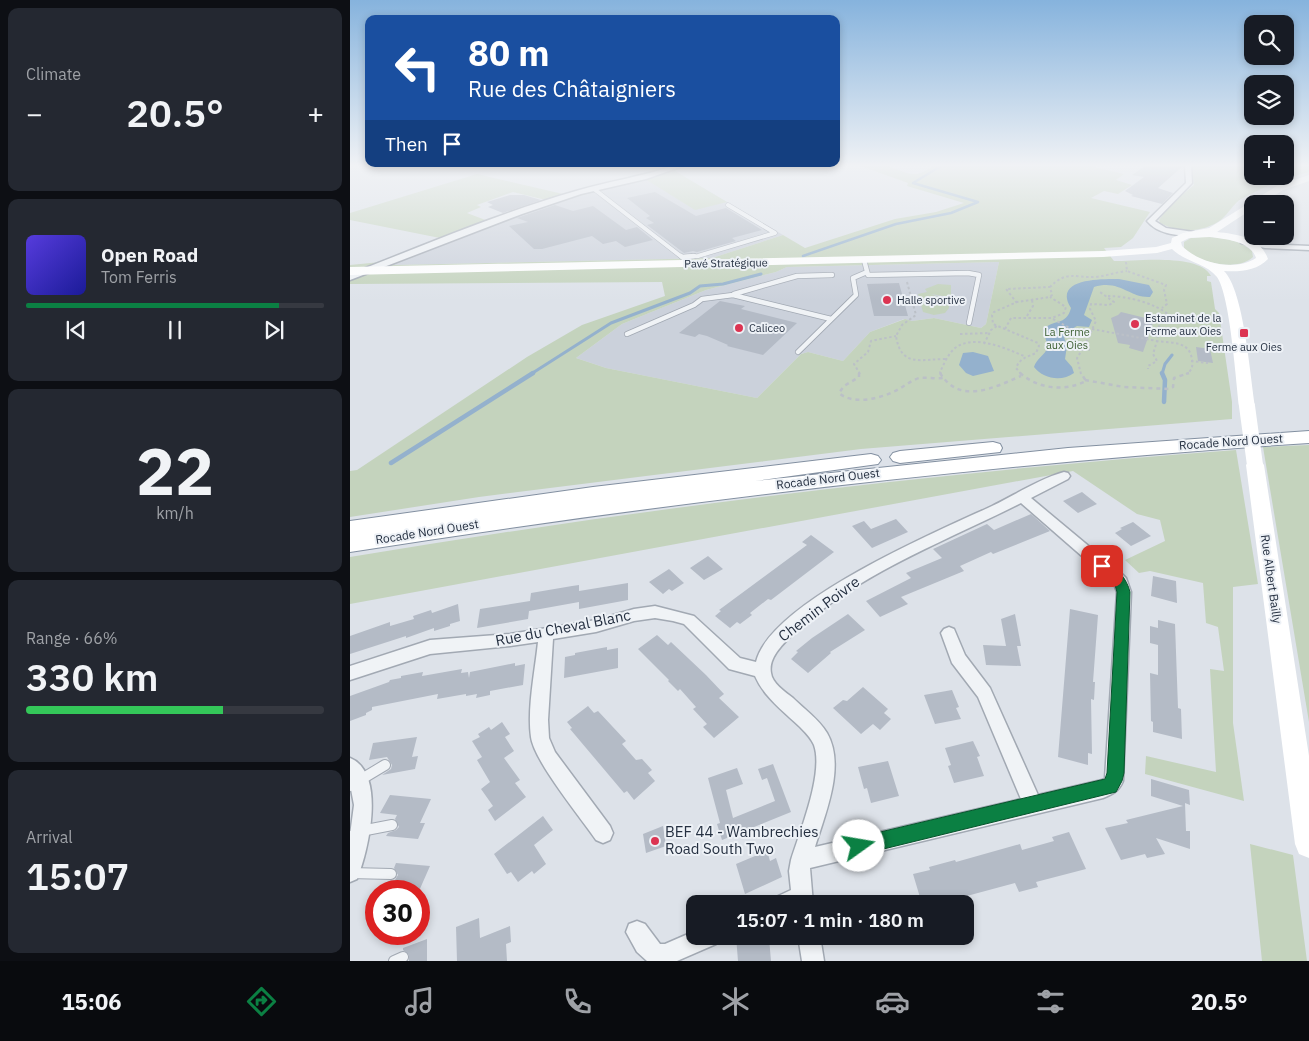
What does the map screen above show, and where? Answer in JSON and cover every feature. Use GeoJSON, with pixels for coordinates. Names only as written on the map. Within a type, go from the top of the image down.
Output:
{"type":"FeatureCollection","features":[{"type":"Feature","properties":{"kind":"highway","name":"Rocade Nord Ouest"},"geometry":{"type":"LineString","coordinates":[[350,529],[677,482],[913,455],[1106,438],[1309,425]]}},
{"type":"Feature","properties":{"kind":"highway","name":"Rocade Nord Ouest"},"geometry":{"type":"LineString","coordinates":[[350,544],[589,508],[904,470],[1135,449],[1309,437]]}},
{"type":"Feature","properties":{"kind":"main road"},"geometry":{"type":"LineString","coordinates":[[1203,234],[1244,211]]}},
{"type":"Feature","properties":{"kind":"main road"},"geometry":{"type":"LineString","coordinates":[[1176,242],[1179,251],[1188,257],[1204,263],[1228,267],[1249,266],[1259,262],[1262,257],[1256,248],[1232,234],[1231,230],[1244,214]]}},
{"type":"Feature","properties":{"kind":"main road"},"geometry":{"type":"LineString","coordinates":[[1190,234],[1203,234],[1241,240]]}},
{"type":"Feature","properties":{"kind":"main road","name":"Pavé Stratégique"},"geometry":{"type":"LineString","coordinates":[[355,273],[685,261],[865,266],[1157,250],[1190,234]]}},
{"type":"Feature","properties":{"kind":"main road","name":"Pavé Stratégique"},"geometry":{"type":"LineString","coordinates":[[1103,254],[1188,257]]}},
{"type":"Feature","properties":{"kind":"main road","name":"Rue Albert Bailly"},"geometry":{"type":"LineString","coordinates":[[1204,263],[1225,279],[1234,313],[1309,844]]}},
{"type":"Feature","properties":{"kind":"main road","name":"Rue Albert Bailly"},"geometry":{"type":"LineString","coordinates":[[1234,313],[1237,274],[1241,269],[1249,266]]}},
{"type":"Feature","properties":{"kind":"street"},"geometry":{"type":"LineString","coordinates":[[355,273],[523,211]]}},
{"type":"Feature","properties":{"kind":"street"},"geometry":{"type":"LineString","coordinates":[[1151,221],[1160,211]]}},
{"type":"Feature","properties":{"kind":"street"},"geometry":{"type":"LineString","coordinates":[[1151,221],[1156,226],[1164,229],[1190,234]]}},
{"type":"Feature","properties":{"kind":"street"},"geometry":{"type":"LineString","coordinates":[[1151,221],[1153,226],[1169,234],[1176,242]]}},
{"type":"Feature","properties":{"kind":"street"},"geometry":{"type":"LineString","coordinates":[[1241,240],[1264,246],[1309,249]]}},
{"type":"Feature","properties":{"kind":"street"},"geometry":{"type":"LineString","coordinates":[[1262,257],[1274,253],[1309,249]]}},
{"type":"Feature","properties":{"kind":"street","name":"Chemin Poivre"},"geometry":{"type":"LineString","coordinates":[[761,670],[762,662],[771,645],[785,631],[852,582],[907,550],[1064,476]]}},
{"type":"Feature","properties":{"kind":"street"},"geometry":{"type":"LineString","coordinates":[[801,860],[1103,789],[1110,786],[1114,781],[1124,592],[1121,582],[1022,497]]}},
{"type":"Feature","properties":{"kind":"street","name":"Rue du Cheval Blanc"},"geometry":{"type":"LineString","coordinates":[[350,672],[430,647],[501,641],[605,624],[634,615],[665,613],[689,620],[735,664],[761,670]]}},
{"type":"Feature","properties":{"kind":"street"},"geometry":{"type":"LineString","coordinates":[[949,633],[958,658],[984,694],[1033,805]]}},
{"type":"Feature","properties":{"kind":"street"},"geometry":{"type":"LineString","coordinates":[[546,634],[539,720],[540,738],[549,758],[603,833]]}},
{"type":"Feature","properties":{"kind":"street"},"geometry":{"type":"LineString","coordinates":[[761,670],[769,685],[820,738],[826,755],[825,778],[801,860],[797,895]]}},
{"type":"Feature","properties":{"kind":"street"},"geometry":{"type":"LineString","coordinates":[[350,872],[356,834],[364,804],[353,778]]}},
{"type":"Feature","properties":{"kind":"street"},"geometry":{"type":"LineString","coordinates":[[637,932],[646,946],[658,956],[688,945]]}},
{"type":"Feature","properties":{"kind":"street"},"geometry":{"type":"LineString","coordinates":[[810,945],[813,961]]}},
{"type":"Feature","properties":{"kind":"lane"},"geometry":{"type":"LineString","coordinates":[[622,211],[685,261],[776,233],[738,211]]}},
{"type":"Feature","properties":{"kind":"lane"},"geometry":{"type":"LineString","coordinates":[[798,352],[856,295],[852,278],[865,266],[868,276],[968,273],[979,275],[969,323]]}},
{"type":"Feature","properties":{"kind":"lane"},"geometry":{"type":"LineString","coordinates":[[627,334],[694,305],[702,299],[733,295],[797,276],[832,275]]}},
{"type":"Feature","properties":{"kind":"lane"},"geometry":{"type":"LineString","coordinates":[[733,295],[831,319]]}},
{"type":"Feature","properties":{"kind":"lane"},"geometry":{"type":"LineString","coordinates":[[353,778],[385,765]]}},
{"type":"Feature","properties":{"kind":"lane"},"geometry":{"type":"LineString","coordinates":[[356,834],[392,825]]}},
{"type":"Feature","properties":{"kind":"lane"},"geometry":{"type":"LineString","coordinates":[[350,872],[391,874]]}},
{"type":"Feature","properties":{"kind":"path"},"geometry":{"type":"LineString","coordinates":[[1119,255],[1125,261],[1127,271]]}},
{"type":"Feature","properties":{"kind":"path"},"geometry":{"type":"LineString","coordinates":[[1050,297],[1050,287],[1055,281],[1068,275],[1094,278],[1127,271],[1147,279],[1162,282],[1166,286],[1164,290],[1167,304],[1162,308]]}},
{"type":"Feature","properties":{"kind":"path"},"geometry":{"type":"LineString","coordinates":[[905,274],[916,315],[902,325],[896,336],[900,352],[905,356],[922,360],[946,359]]}},
{"type":"Feature","properties":{"kind":"path"},"geometry":{"type":"LineString","coordinates":[[1017,303],[1006,289],[1050,287]]}},
{"type":"Feature","properties":{"kind":"path"},"geometry":{"type":"LineString","coordinates":[[1085,380],[1077,364],[1079,353],[1084,348],[1096,321],[1090,309],[1091,304],[1113,304],[1112,300],[1100,292]]}},
{"type":"Feature","properties":{"kind":"path"},"geometry":{"type":"LineString","coordinates":[[1106,296],[1127,296],[1142,303],[1162,308],[1169,315],[1160,321],[1153,354],[1157,361],[1148,366],[1148,369]]}},
{"type":"Feature","properties":{"kind":"path"},"geometry":{"type":"LineString","coordinates":[[1052,318],[1064,313],[1066,307],[1050,297],[1017,303],[994,312],[991,320],[1005,330],[1013,331],[1038,343],[1039,346],[1036,353],[1025,356],[1020,360],[1016,368],[1021,376],[1044,387],[1078,385],[1085,380]]}},
{"type":"Feature","properties":{"kind":"path"},"geometry":{"type":"LineString","coordinates":[[1027,316],[1033,306],[1032,300]]}},
{"type":"Feature","properties":{"kind":"path"},"geometry":{"type":"LineString","coordinates":[[1005,330],[1011,318],[1027,316],[1052,318],[1088,338]]}},
{"type":"Feature","properties":{"kind":"path"},"geometry":{"type":"LineString","coordinates":[[984,344],[990,333],[997,326]]}},
{"type":"Feature","properties":{"kind":"path"},"geometry":{"type":"LineString","coordinates":[[1160,328],[1197,334]]}},
{"type":"Feature","properties":{"kind":"path"},"geometry":{"type":"LineString","coordinates":[[1085,380],[1124,387],[1169,389],[1173,387],[1174,378],[1190,372],[1191,354],[1187,347],[1182,344],[1092,329]]}},
{"type":"Feature","properties":{"kind":"path"},"geometry":{"type":"LineString","coordinates":[[960,334],[990,333]]}},
{"type":"Feature","properties":{"kind":"path"},"geometry":{"type":"LineString","coordinates":[[896,336],[871,341],[868,352],[854,364],[860,374],[859,377],[840,389],[839,393],[842,397],[848,400],[864,399],[898,389],[906,383],[920,378],[943,378]]}},
{"type":"Feature","properties":{"kind":"path"},"geometry":{"type":"LineString","coordinates":[[1021,376],[974,392],[956,389],[943,378],[940,372],[946,359],[957,346],[963,344],[984,344],[1025,356]]}},
{"type":"Feature","properties":{"kind":"path"},"geometry":{"type":"LineString","coordinates":[[1084,348],[1090,350]]}},
{"type":"Feature","properties":{"kind":"path"},"geometry":{"type":"LineString","coordinates":[[1191,361],[1208,363]]}},
{"type":"Feature","properties":{"kind":"shaded area"},"geometry":{"type":"Polygon","coordinates":[[[531,211],[742,211],[783,235],[712,258],[391,265],[531,211]]]}},
{"type":"Feature","properties":{"kind":"shaded area"},"geometry":{"type":"Polygon","coordinates":[[[999,262],[986,324],[981,328],[934,318],[912,321],[904,319],[870,332],[843,361],[808,352],[801,354],[757,398],[606,368],[576,358],[622,324],[706,290],[776,272],[787,267],[999,262]]]}},
{"type":"Feature","properties":{"kind":"green space","name":"La Ferme aux Oies"},"geometry":{"type":"Polygon","coordinates":[[[357,211],[472,211],[467,213],[488,221],[516,211],[531,211],[393,265],[712,258],[783,235],[805,248],[895,219],[940,211],[1145,211],[1150,212],[1133,238],[1121,247],[1104,248],[1114,261],[1181,261],[1205,269],[1211,276],[1207,276],[1207,281],[1211,282],[1215,309],[1219,313],[1232,402],[1232,419],[861,449],[479,497],[350,517],[350,471],[357,470],[527,357],[582,325],[665,296],[662,282],[350,284],[350,265],[381,262],[440,238],[350,220],[350,213],[357,211]],[[999,262],[787,267],[776,272],[706,290],[622,324],[576,358],[606,368],[757,398],[801,354],[808,352],[843,361],[870,332],[905,319],[912,321],[934,318],[981,328],[986,324],[999,262]]]}},
{"type":"Feature","properties":{"kind":"green space"},"geometry":{"type":"Polygon","coordinates":[[[1166,211],[1229,211],[1215,224],[1199,229],[1175,229],[1160,223],[1159,220],[1166,211]]]}},
{"type":"Feature","properties":{"kind":"green space"},"geometry":{"type":"Polygon","coordinates":[[[1202,237],[1235,241],[1252,251],[1253,257],[1246,262],[1237,264],[1218,264],[1198,258],[1184,248],[1184,242],[1191,238],[1202,237]]]}},
{"type":"Feature","properties":{"kind":"green space"},"geometry":{"type":"Polygon","coordinates":[[[938,284],[951,285],[951,295],[948,297],[931,294],[949,301],[949,308],[945,313],[934,315],[923,312],[918,294],[927,292],[925,289],[938,284]]]}},
{"type":"Feature","properties":{"kind":"green space"},"geometry":{"type":"Polygon","coordinates":[[[1309,445],[1309,722],[1263,447],[1309,445]]]}},
{"type":"Feature","properties":{"kind":"green space"},"geometry":{"type":"Polygon","coordinates":[[[1236,450],[1258,584],[1233,587],[1233,723],[1244,801],[1145,774],[1146,756],[1216,772],[1210,669],[1224,671],[1218,627],[1206,623],[1203,583],[1150,571],[1139,573],[1125,560],[1165,541],[1160,520],[1137,514],[1073,471],[350,604],[350,557],[570,523],[792,493],[1013,469],[1236,450]]]}},
{"type":"Feature","properties":{"kind":"green space"},"geometry":{"type":"Polygon","coordinates":[[[1250,844],[1293,855],[1307,961],[1262,961],[1250,844]]]}},
{"type":"Feature","properties":{"kind":"water"},"geometry":{"type":"Polygon","coordinates":[[[1119,279],[1149,285],[1153,292],[1150,297],[1143,297],[1111,285],[1094,287],[1084,315],[1092,320],[1089,327],[1077,326],[1065,333],[1064,337],[1067,346],[1065,359],[1072,367],[1074,373],[1064,378],[1053,378],[1047,377],[1038,371],[1034,367],[1035,364],[1048,347],[1043,330],[1051,324],[1063,320],[1069,314],[1071,308],[1067,298],[1068,291],[1073,286],[1082,282],[1119,279]]]}},
{"type":"Feature","properties":{"kind":"water"},"geometry":{"type":"Polygon","coordinates":[[[973,352],[988,356],[994,371],[973,376],[966,373],[959,365],[963,353],[973,352]]]}},
{"type":"Feature","properties":{"kind":"building"},"geometry":{"type":"Polygon","coordinates":[[[538,211],[600,211],[626,230],[637,227],[653,240],[625,247],[616,241],[603,244],[592,236],[542,249],[534,249],[509,226],[528,222],[517,218],[538,211]]]}},
{"type":"Feature","properties":{"kind":"building"},"geometry":{"type":"Polygon","coordinates":[[[643,211],[687,211],[696,216],[715,211],[731,211],[762,230],[732,238],[736,241],[697,252],[684,253],[647,225],[654,223],[646,218],[650,216],[643,211]]]}},
{"type":"Feature","properties":{"kind":"building","name":"Halle sportive"},"geometry":{"type":"Polygon","coordinates":[[[899,283],[908,316],[874,316],[867,284],[899,283]]]}},
{"type":"Feature","properties":{"kind":"building","name":"Caliceo"},"geometry":{"type":"Polygon","coordinates":[[[720,301],[745,306],[741,309],[797,323],[763,355],[727,346],[707,336],[699,334],[695,337],[679,333],[720,301]]]}},
{"type":"Feature","properties":{"kind":"building"},"geometry":{"type":"Polygon","coordinates":[[[1121,312],[1154,320],[1143,352],[1129,348],[1130,345],[1118,343],[1111,318],[1121,312]]]}},
{"type":"Feature","properties":{"kind":"building"},"geometry":{"type":"Polygon","coordinates":[[[1196,347],[1210,349],[1213,363],[1198,361],[1196,347]]]}},
{"type":"Feature","properties":{"kind":"building"},"geometry":{"type":"Polygon","coordinates":[[[1082,492],[1097,504],[1078,513],[1063,501],[1082,492]]]}},
{"type":"Feature","properties":{"kind":"building"},"geometry":{"type":"Polygon","coordinates":[[[1031,514],[1050,531],[993,554],[991,552],[960,566],[964,571],[901,597],[908,604],[880,617],[866,601],[911,578],[906,573],[942,558],[933,549],[987,524],[994,530],[1031,514]]]}},
{"type":"Feature","properties":{"kind":"building"},"geometry":{"type":"Polygon","coordinates":[[[896,519],[908,532],[872,548],[852,526],[864,521],[871,529],[896,519]]]}},
{"type":"Feature","properties":{"kind":"building"},"geometry":{"type":"Polygon","coordinates":[[[1133,522],[1151,536],[1131,546],[1115,533],[1122,529],[1120,528],[1133,522]]]}},
{"type":"Feature","properties":{"kind":"building"},"geometry":{"type":"Polygon","coordinates":[[[811,535],[834,552],[771,600],[768,599],[750,613],[752,615],[740,624],[737,622],[730,628],[715,616],[721,611],[719,610],[807,545],[802,542],[811,535]]]}},
{"type":"Feature","properties":{"kind":"building"},"geometry":{"type":"Polygon","coordinates":[[[708,556],[723,569],[704,580],[690,568],[708,556]]]}},
{"type":"Feature","properties":{"kind":"building"},"geometry":{"type":"Polygon","coordinates":[[[669,569],[684,583],[672,591],[669,589],[663,594],[649,582],[669,569]]]}},
{"type":"Feature","properties":{"kind":"building"},"geometry":{"type":"Polygon","coordinates":[[[1153,576],[1176,581],[1177,603],[1151,596],[1153,576]]]}},
{"type":"Feature","properties":{"kind":"building"},"geometry":{"type":"Polygon","coordinates":[[[628,583],[628,600],[579,609],[579,602],[529,611],[528,619],[477,628],[480,609],[530,601],[531,593],[579,585],[579,591],[628,583]]]}},
{"type":"Feature","properties":{"kind":"building"},"geometry":{"type":"Polygon","coordinates":[[[458,604],[460,621],[450,624],[450,626],[434,631],[434,628],[350,654],[350,636],[390,622],[390,626],[414,619],[413,616],[431,610],[432,613],[458,604]]]}},
{"type":"Feature","properties":{"kind":"building"},"geometry":{"type":"Polygon","coordinates":[[[1070,609],[1098,615],[1093,682],[1095,682],[1094,700],[1091,699],[1092,754],[1088,753],[1088,765],[1058,757],[1070,609]]]}},
{"type":"Feature","properties":{"kind":"building"},"geometry":{"type":"Polygon","coordinates":[[[848,614],[865,630],[830,652],[808,673],[791,659],[798,652],[796,651],[812,638],[848,614]]]}},
{"type":"Feature","properties":{"kind":"building"},"geometry":{"type":"Polygon","coordinates":[[[1015,614],[1021,646],[1017,646],[1021,666],[986,665],[983,645],[1006,646],[1001,619],[1015,614]]]}},
{"type":"Feature","properties":{"kind":"building"},"geometry":{"type":"Polygon","coordinates":[[[1158,620],[1175,624],[1178,708],[1181,709],[1182,739],[1153,732],[1150,673],[1158,675],[1158,645],[1150,643],[1150,626],[1158,628],[1158,620]]]}},
{"type":"Feature","properties":{"kind":"building"},"geometry":{"type":"Polygon","coordinates":[[[657,635],[668,645],[671,642],[706,675],[724,694],[719,698],[739,717],[714,738],[703,727],[707,724],[693,709],[696,707],[638,649],[657,635]]]}},
{"type":"Feature","properties":{"kind":"building"},"geometry":{"type":"Polygon","coordinates":[[[607,647],[607,650],[618,648],[618,668],[564,678],[565,657],[575,655],[575,653],[607,647]]]}},
{"type":"Feature","properties":{"kind":"building"},"geometry":{"type":"Polygon","coordinates":[[[515,663],[515,666],[525,664],[523,685],[490,691],[490,695],[476,698],[477,694],[466,696],[466,694],[437,699],[438,694],[372,707],[372,710],[366,713],[366,715],[350,721],[350,696],[390,680],[401,678],[401,676],[423,672],[422,676],[462,669],[461,673],[468,672],[469,678],[470,672],[515,663]]]}},
{"type":"Feature","properties":{"kind":"building"},"geometry":{"type":"Polygon","coordinates":[[[863,687],[888,709],[884,713],[891,719],[880,730],[873,724],[861,734],[833,708],[843,700],[847,701],[863,687]]]}},
{"type":"Feature","properties":{"kind":"building"},"geometry":{"type":"Polygon","coordinates":[[[952,690],[959,707],[956,708],[961,719],[935,724],[924,695],[952,690]]]}},
{"type":"Feature","properties":{"kind":"building"},"geometry":{"type":"Polygon","coordinates":[[[588,706],[594,713],[598,711],[626,741],[622,744],[636,760],[642,759],[652,770],[648,773],[655,781],[634,800],[627,791],[624,793],[570,729],[572,728],[567,722],[588,706]]]}},
{"type":"Feature","properties":{"kind":"building"},"geometry":{"type":"Polygon","coordinates":[[[502,722],[510,734],[505,737],[514,751],[504,758],[520,780],[515,783],[526,797],[495,821],[488,810],[493,806],[481,789],[490,782],[477,760],[482,757],[472,741],[480,737],[478,734],[489,727],[491,730],[502,722]]]}},
{"type":"Feature","properties":{"kind":"building"},"geometry":{"type":"Polygon","coordinates":[[[417,737],[412,757],[418,756],[415,769],[382,775],[391,769],[392,765],[387,757],[369,760],[373,743],[417,737]]]}},
{"type":"Feature","properties":{"kind":"building"},"geometry":{"type":"Polygon","coordinates":[[[973,741],[980,756],[977,757],[984,776],[954,783],[948,766],[951,765],[945,748],[973,741]]]}},
{"type":"Feature","properties":{"kind":"building"},"geometry":{"type":"Polygon","coordinates":[[[888,761],[899,796],[871,803],[867,788],[864,789],[858,767],[888,761]]]}},
{"type":"Feature","properties":{"kind":"building"},"geometry":{"type":"Polygon","coordinates":[[[773,764],[791,812],[722,840],[717,824],[720,823],[708,778],[737,768],[743,784],[726,790],[733,818],[775,801],[767,778],[762,780],[758,769],[773,764]]]}},
{"type":"Feature","properties":{"kind":"building"},"geometry":{"type":"Polygon","coordinates":[[[1151,779],[1189,790],[1190,805],[1185,803],[1186,831],[1190,831],[1190,849],[1156,838],[1165,854],[1147,858],[1145,854],[1121,860],[1105,828],[1128,823],[1126,820],[1183,806],[1151,796],[1151,779]]]}},
{"type":"Feature","properties":{"kind":"building"},"geometry":{"type":"Polygon","coordinates":[[[390,795],[431,799],[420,823],[425,823],[418,839],[386,836],[399,827],[395,819],[397,815],[380,813],[390,795]]]}},
{"type":"Feature","properties":{"kind":"building"},"geometry":{"type":"Polygon","coordinates":[[[543,816],[553,830],[534,845],[546,864],[534,874],[532,871],[518,882],[511,872],[507,874],[494,854],[543,816]]]}},
{"type":"Feature","properties":{"kind":"building","name":"BEF 44 - Wambrechies Road South Two"},"geometry":{"type":"Polygon","coordinates":[[[663,826],[666,846],[646,853],[643,834],[663,826]]]}},
{"type":"Feature","properties":{"kind":"building"},"geometry":{"type":"Polygon","coordinates":[[[1069,832],[1086,869],[1036,882],[1038,887],[1019,892],[1015,883],[970,895],[919,895],[913,874],[930,870],[929,867],[955,860],[956,862],[1020,844],[1022,850],[1054,841],[1052,837],[1069,832]]]}},
{"type":"Feature","properties":{"kind":"building"},"geometry":{"type":"Polygon","coordinates":[[[767,851],[770,861],[776,858],[782,877],[745,894],[736,864],[767,851]]]}},
{"type":"Feature","properties":{"kind":"building"},"geometry":{"type":"Polygon","coordinates":[[[396,863],[430,866],[424,880],[395,880],[398,875],[394,868],[396,863]]]}},
{"type":"Feature","properties":{"kind":"building"},"geometry":{"type":"Polygon","coordinates":[[[479,918],[480,938],[510,926],[511,942],[506,944],[507,961],[457,961],[456,927],[479,918]]]}},
{"type":"Feature","properties":{"kind":"building"},"geometry":{"type":"Polygon","coordinates":[[[411,945],[427,945],[427,961],[409,961],[409,955],[403,948],[411,945]]]}},
{"type":"Feature","properties":{"kind":"building"},"geometry":{"type":"Polygon","coordinates":[[[737,945],[770,945],[771,961],[738,961],[737,945]]]}},
{"type":"Feature","properties":{"kind":"waterway"},"geometry":{"type":"LineString","coordinates":[[803,256],[896,224],[956,211]]}},
{"type":"Feature","properties":{"kind":"waterway"},"geometry":{"type":"LineString","coordinates":[[531,374],[611,323],[690,293],[700,286],[723,284],[761,274]]}},
{"type":"Feature","properties":{"kind":"waterway"},"geometry":{"type":"LineString","coordinates":[[1162,373],[1165,364],[1172,355]]}},
{"type":"Feature","properties":{"kind":"waterway"},"geometry":{"type":"LineString","coordinates":[[391,463],[533,373]]}},
{"type":"Feature","properties":{"kind":"waterway"},"geometry":{"type":"LineString","coordinates":[[1162,373],[1165,380],[1164,402]]}},
{"type":"Feature","properties":{"kind":"place","name":"Halle sportive"},"geometry":{"type":"Point","coordinates":[887,300]}},
{"type":"Feature","properties":{"kind":"place","name":"Estaminet de la Ferme aux Oies"},"geometry":{"type":"Point","coordinates":[1135,324]}},
{"type":"Feature","properties":{"kind":"place","name":"Caliceo"},"geometry":{"type":"Point","coordinates":[739,328]}},
{"type":"Feature","properties":{"kind":"place","name":"Ferme aux Oies"},"geometry":{"type":"Point","coordinates":[1244,333]}},
{"type":"Feature","properties":{"kind":"place","name":"BEF 44 - Wambrechies Road South Two"},"geometry":{"type":"Point","coordinates":[655,841]}},
{"type":"Feature","properties":{"kind":"route"},"geometry":{"type":"LineString","coordinates":[[859,846],[1110,786],[1114,781],[1115,773],[1124,592],[1121,582],[1102,566]]}}]}
